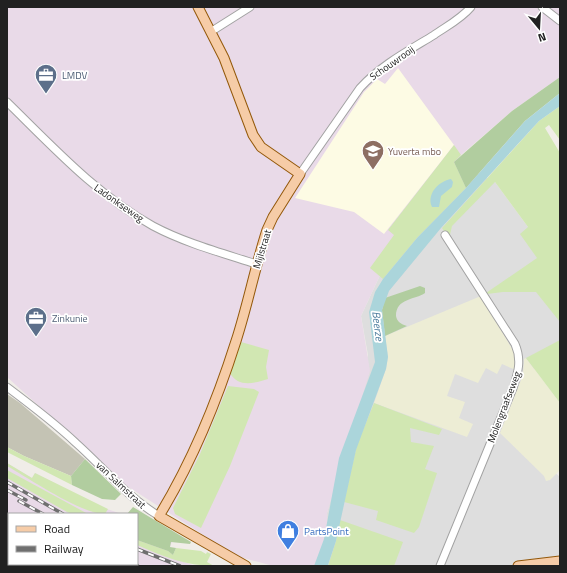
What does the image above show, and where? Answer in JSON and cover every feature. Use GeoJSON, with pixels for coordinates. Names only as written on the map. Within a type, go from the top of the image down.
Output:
{"type":"FeatureCollection","features":[{"type":"Feature","properties":{"kind":"main road"},"geometry":{"type":"LineString","coordinates":[[198,7],[212,31],[224,58],[253,135],[261,147],[300,174]]}},
{"type":"Feature","properties":{"kind":"main road","name":"Mijlstraat"},"geometry":{"type":"LineString","coordinates":[[159,516],[190,459],[218,393],[236,341],[256,264],[273,217],[300,174]]}},
{"type":"Feature","properties":{"kind":"main road","name":"van Salmstraat"},"geometry":{"type":"LineString","coordinates":[[159,516],[246,566]]}},
{"type":"Feature","properties":{"kind":"main road"},"geometry":{"type":"LineString","coordinates":[[518,566],[560,561]]}},
{"type":"Feature","properties":{"kind":"street"},"geometry":{"type":"LineString","coordinates":[[212,31],[250,7]]}},
{"type":"Feature","properties":{"kind":"street","name":"Schouwrooij"},"geometry":{"type":"LineString","coordinates":[[300,174],[360,88],[372,75],[454,22],[471,7]]}},
{"type":"Feature","properties":{"kind":"street"},"geometry":{"type":"LineString","coordinates":[[542,7],[560,21]]}},
{"type":"Feature","properties":{"kind":"street","name":"Ladonkseweg"},"geometry":{"type":"LineString","coordinates":[[7,102],[83,176],[128,211],[181,239],[256,264]]}},
{"type":"Feature","properties":{"kind":"street","name":"Molengraafseweg"},"geometry":{"type":"LineString","coordinates":[[440,566],[513,388],[519,366],[519,357],[515,344],[445,235]]}},
{"type":"Feature","properties":{"kind":"street","name":"van Salmstraat"},"geometry":{"type":"LineString","coordinates":[[7,387],[44,415],[76,443],[140,504],[159,516]]}},
{"type":"Feature","properties":{"kind":"shaded area"},"geometry":{"type":"Polygon","coordinates":[[[7,7],[560,7],[560,77],[512,111],[461,155],[381,273],[361,316],[370,371],[327,513],[328,552],[320,566],[273,566],[236,556],[127,486],[7,377],[7,7]]]}},
{"type":"Feature","properties":{"kind":"shaded area","name":"Yuverta mbo"},"geometry":{"type":"Polygon","coordinates":[[[398,68],[454,145],[384,234],[354,212],[295,198],[364,92],[377,79],[385,84],[398,68]]]}},
{"type":"Feature","properties":{"kind":"shaded area"},"geometry":{"type":"Polygon","coordinates":[[[454,162],[495,182],[528,227],[560,289],[560,345],[539,358],[508,430],[560,477],[560,566],[320,566],[328,552],[327,513],[368,355],[361,316],[381,273],[454,162]]]}},
{"type":"Feature","properties":{"kind":"shaded area"},"geometry":{"type":"Polygon","coordinates":[[[7,394],[20,403],[85,459],[71,476],[7,447],[7,394]]]}},
{"type":"Feature","properties":{"kind":"shaded area"},"geometry":{"type":"Polygon","coordinates":[[[7,463],[32,478],[35,473],[101,507],[119,513],[8,513],[7,522],[7,463]]]}},
{"type":"Feature","properties":{"kind":"shaded area"},"geometry":{"type":"Polygon","coordinates":[[[131,510],[136,513],[128,513],[131,510]]]}},
{"type":"Feature","properties":{"kind":"shaded area"},"geometry":{"type":"Polygon","coordinates":[[[138,514],[175,535],[168,551],[182,561],[195,566],[101,565],[138,565],[138,514]]]}},
{"type":"Feature","properties":{"kind":"shaded area"},"geometry":{"type":"Polygon","coordinates":[[[7,522],[8,565],[103,566],[7,566],[7,522]]]}},
{"type":"Feature","properties":{"kind":"green space"},"geometry":{"type":"Polygon","coordinates":[[[560,77],[560,93],[525,121],[466,188],[454,162],[512,111],[560,77]]]}},
{"type":"Feature","properties":{"kind":"green space"},"geometry":{"type":"Polygon","coordinates":[[[560,106],[560,140],[549,125],[545,128],[560,153],[560,322],[536,292],[486,293],[537,258],[520,234],[528,227],[495,182],[452,226],[449,239],[442,228],[539,121],[560,106]]]}},
{"type":"Feature","properties":{"kind":"green space"},"geometry":{"type":"Polygon","coordinates":[[[454,145],[461,155],[454,162],[466,188],[417,238],[383,279],[370,268],[394,235],[388,230],[454,145]]]}},
{"type":"Feature","properties":{"kind":"green space"},"geometry":{"type":"Polygon","coordinates":[[[420,286],[425,288],[425,293],[407,300],[399,306],[397,310],[397,320],[401,324],[407,326],[385,336],[382,310],[385,298],[420,286]]]}},
{"type":"Feature","properties":{"kind":"green space"},"geometry":{"type":"Polygon","coordinates":[[[481,296],[515,354],[518,371],[502,364],[497,374],[486,368],[478,383],[455,374],[447,396],[465,402],[459,418],[473,424],[467,437],[374,403],[386,369],[388,357],[385,336],[481,296]]]}},
{"type":"Feature","properties":{"kind":"green space"},"geometry":{"type":"Polygon","coordinates":[[[560,340],[560,403],[526,358],[560,340]]]}},
{"type":"Feature","properties":{"kind":"green space"},"geometry":{"type":"Polygon","coordinates":[[[241,342],[269,350],[266,367],[268,379],[252,383],[242,383],[233,378],[230,373],[241,342]]]}},
{"type":"Feature","properties":{"kind":"green space"},"geometry":{"type":"Polygon","coordinates":[[[526,358],[560,403],[560,470],[550,480],[546,481],[544,476],[500,433],[523,375],[524,359],[526,358]]]}},
{"type":"Feature","properties":{"kind":"green space"},"geometry":{"type":"Polygon","coordinates":[[[228,386],[254,389],[259,392],[230,466],[201,528],[175,514],[173,508],[200,454],[228,386]]]}},
{"type":"Feature","properties":{"kind":"green space"},"geometry":{"type":"Polygon","coordinates":[[[374,403],[442,429],[439,435],[410,428],[411,442],[434,446],[425,469],[437,473],[419,527],[414,533],[376,520],[378,511],[344,502],[357,445],[374,403]]]}},
{"type":"Feature","properties":{"kind":"green space"},"geometry":{"type":"Polygon","coordinates":[[[7,447],[71,476],[72,485],[7,452],[7,447]]]}},
{"type":"Feature","properties":{"kind":"green space"},"geometry":{"type":"Polygon","coordinates":[[[85,459],[121,494],[115,500],[102,499],[72,485],[71,476],[85,459]]]}},
{"type":"Feature","properties":{"kind":"green space"},"geometry":{"type":"Polygon","coordinates":[[[7,463],[32,478],[35,473],[108,509],[106,513],[100,513],[83,508],[42,487],[7,466],[7,463]]]}},
{"type":"Feature","properties":{"kind":"green space"},"geometry":{"type":"Polygon","coordinates":[[[7,470],[86,513],[67,512],[7,478],[7,470]]]}},
{"type":"Feature","properties":{"kind":"green space"},"geometry":{"type":"Polygon","coordinates":[[[133,507],[191,542],[190,544],[171,542],[170,547],[176,548],[173,555],[168,551],[138,540],[138,513],[128,513],[133,507]]]}},
{"type":"Feature","properties":{"kind":"green space"},"geometry":{"type":"Polygon","coordinates":[[[340,520],[403,542],[394,566],[328,566],[336,541],[340,520]]]}},
{"type":"Feature","properties":{"kind":"green space"},"geometry":{"type":"Polygon","coordinates":[[[138,540],[168,551],[173,555],[176,548],[201,551],[206,554],[207,552],[211,554],[207,562],[214,566],[204,566],[184,562],[138,545],[138,540]]]}},
{"type":"Feature","properties":{"kind":"water","name":"Beerze"},"geometry":{"type":"Polygon","coordinates":[[[560,93],[560,106],[539,121],[441,228],[389,291],[382,310],[388,357],[386,369],[356,450],[336,541],[328,565],[331,565],[314,566],[324,539],[339,458],[375,362],[369,312],[375,292],[383,279],[417,238],[466,188],[525,121],[560,93]]]}},
{"type":"Feature","properties":{"kind":"water"},"geometry":{"type":"Polygon","coordinates":[[[451,179],[453,182],[452,187],[441,196],[439,207],[432,207],[432,193],[442,182],[451,179]]]}},
{"type":"Feature","properties":{"kind":"railway"},"geometry":{"type":"LineString","coordinates":[[7,482],[61,513]]}},
{"type":"Feature","properties":{"kind":"railway"},"geometry":{"type":"LineString","coordinates":[[7,490],[26,500]]}},
{"type":"Feature","properties":{"kind":"railway"},"geometry":{"type":"LineString","coordinates":[[19,501],[41,513]]}},
{"type":"Feature","properties":{"kind":"railway"},"geometry":{"type":"LineString","coordinates":[[138,549],[180,566]]}},
{"type":"Feature","properties":{"kind":"place","name":"LMDV"},"geometry":{"type":"Point","coordinates":[46,94]}},
{"type":"Feature","properties":{"kind":"place","name":"Yuverta mbo"},"geometry":{"type":"Point","coordinates":[373,170]}},
{"type":"Feature","properties":{"kind":"place","name":"Zinkunie"},"geometry":{"type":"Point","coordinates":[36,338]}},
{"type":"Feature","properties":{"kind":"place","name":"PartsPoint"},"geometry":{"type":"Point","coordinates":[288,550]}}]}
